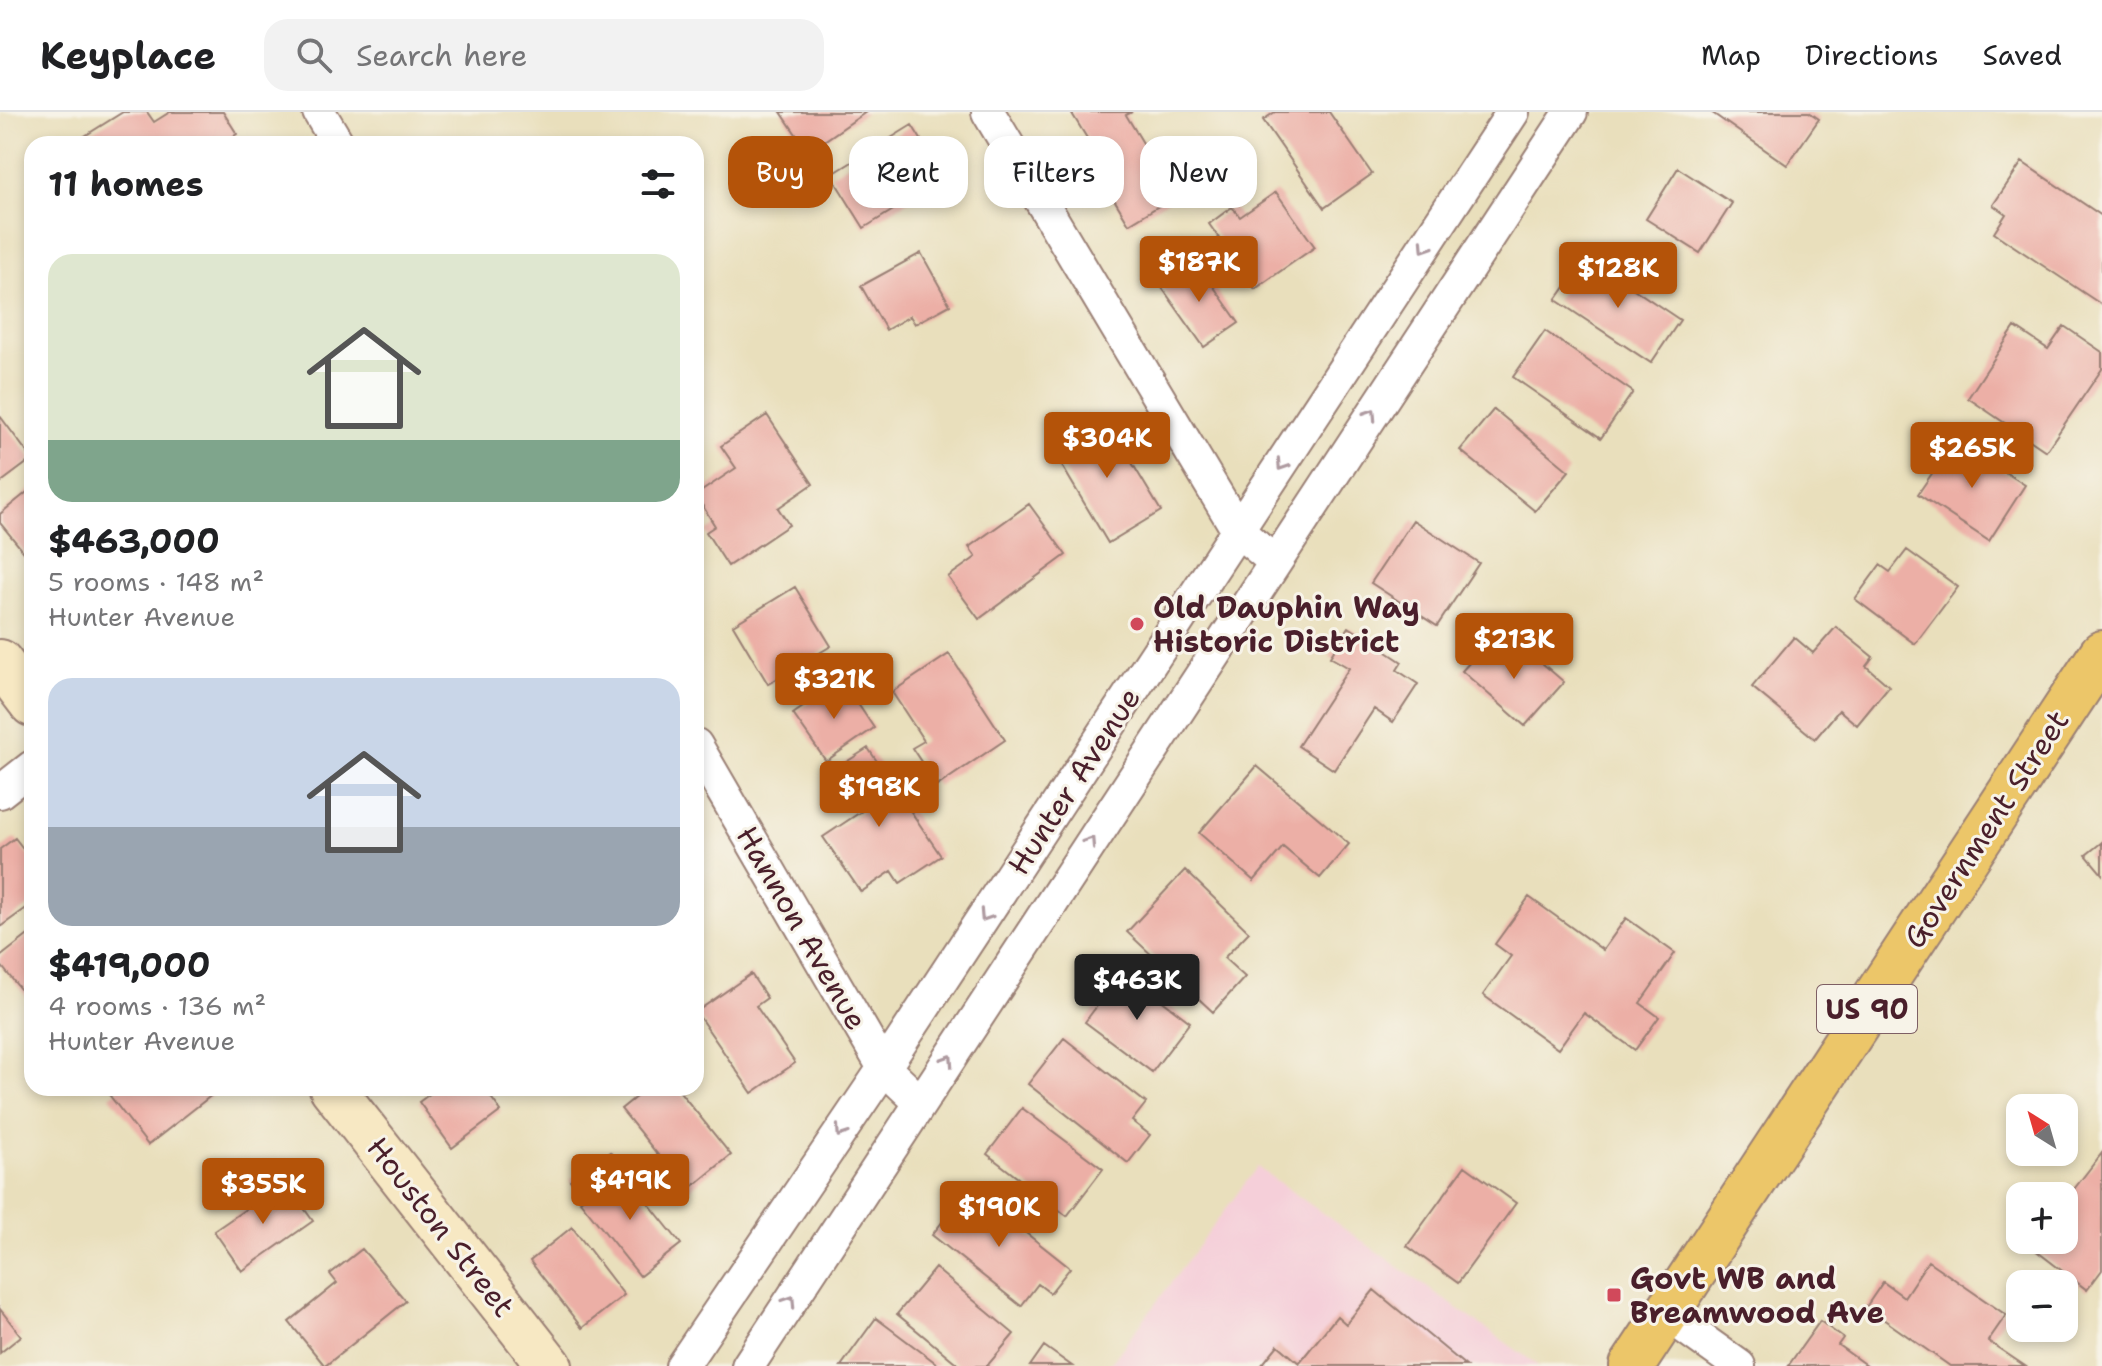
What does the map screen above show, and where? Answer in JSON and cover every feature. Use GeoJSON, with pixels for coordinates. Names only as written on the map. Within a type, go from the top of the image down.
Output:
{"type":"FeatureCollection","features":[{"type":"Feature","properties":{"kind":"main road","name":"Government Street"},"geometry":{"type":"LineString","coordinates":[[1632,1366],[2102,653]]}},
{"type":"Feature","properties":{"kind":"street"},"geometry":{"type":"LineString","coordinates":[[319,112],[333,136]]}},
{"type":"Feature","properties":{"kind":"street"},"geometry":{"type":"LineString","coordinates":[[988,112],[1239,532],[1274,561]]}},
{"type":"Feature","properties":{"kind":"street","name":"Hunter Avenue"},"geometry":{"type":"LineString","coordinates":[[682,1366],[884,1068],[1513,112]]}},
{"type":"Feature","properties":{"kind":"street","name":"Hunter Avenue"},"geometry":{"type":"LineString","coordinates":[[748,1366],[1571,112]]}},
{"type":"Feature","properties":{"kind":"street"},"geometry":{"type":"LineString","coordinates":[[0,662],[24,694]]}},
{"type":"Feature","properties":{"kind":"street","name":"Hannon Avenue"},"geometry":{"type":"LineString","coordinates":[[704,759],[884,1068],[920,1102]]}},
{"type":"Feature","properties":{"kind":"street"},"geometry":{"type":"LineString","coordinates":[[0,792],[24,773]]}},
{"type":"Feature","properties":{"kind":"street","name":"Houston Street"},"geometry":{"type":"LineString","coordinates":[[338,1096],[550,1366]]}},
{"type":"Feature","properties":{"kind":"street"},"geometry":{"type":"LineString","coordinates":[[1666,1314],[1739,1366]]}},
{"type":"Feature","properties":{"kind":"shaded area"},"geometry":{"type":"Polygon","coordinates":[[[1257,1167],[1539,1366],[1109,1366],[1257,1167]]]}},
{"type":"Feature","properties":{"kind":"building"},"geometry":{"type":"Polygon","coordinates":[[[123,112],[147,112],[154,122],[170,112],[223,112],[237,134],[234,136],[85,136],[123,112]]]}},
{"type":"Feature","properties":{"kind":"building"},"geometry":{"type":"Polygon","coordinates":[[[781,112],[866,112],[831,136],[797,136],[781,112]]]}},
{"type":"Feature","properties":{"kind":"building"},"geometry":{"type":"Polygon","coordinates":[[[1071,112],[1132,112],[1126,115],[1140,138],[1140,208],[1155,208],[1129,224],[1119,208],[1124,208],[1124,136],[1086,136],[1071,112]]]}},
{"type":"Feature","properties":{"kind":"building"},"geometry":{"type":"Polygon","coordinates":[[[1275,112],[1329,112],[1372,174],[1324,208],[1263,120],[1275,112]]]}},
{"type":"Feature","properties":{"kind":"building"},"geometry":{"type":"Polygon","coordinates":[[[1711,112],[1809,112],[1819,119],[1787,165],[1711,112]]]}},
{"type":"Feature","properties":{"kind":"building"},"geometry":{"type":"Polygon","coordinates":[[[912,125],[919,136],[894,136],[912,125]]]}},
{"type":"Feature","properties":{"kind":"building"},"geometry":{"type":"Polygon","coordinates":[[[2022,162],[2102,216],[2102,305],[1994,233],[2006,214],[1993,205],[2022,162]]]}},
{"type":"Feature","properties":{"kind":"building"},"geometry":{"type":"Polygon","coordinates":[[[849,164],[849,204],[833,178],[833,174],[849,164]]]}},
{"type":"Feature","properties":{"kind":"building"},"geometry":{"type":"Polygon","coordinates":[[[1678,168],[1732,203],[1700,253],[1646,219],[1678,168]]]}},
{"type":"Feature","properties":{"kind":"building"},"geometry":{"type":"Polygon","coordinates":[[[1276,192],[1315,247],[1255,289],[1209,224],[1231,208],[1240,217],[1276,192]]]}},
{"type":"Feature","properties":{"kind":"building"},"geometry":{"type":"Polygon","coordinates":[[[852,208],[896,208],[864,228],[852,208]]]}},
{"type":"Feature","properties":{"kind":"building"},"geometry":{"type":"Polygon","coordinates":[[[921,253],[950,305],[915,324],[910,316],[886,330],[861,286],[921,253]]]}},
{"type":"Feature","properties":{"kind":"building"},"geometry":{"type":"Polygon","coordinates":[[[1586,257],[1680,320],[1651,363],[1556,300],[1586,257]]]}},
{"type":"Feature","properties":{"kind":"building"},"geometry":{"type":"Polygon","coordinates":[[[1195,260],[1239,323],[1204,347],[1160,285],[1195,260]]]}},
{"type":"Feature","properties":{"kind":"building"},"geometry":{"type":"Polygon","coordinates":[[[2064,326],[2102,352],[2102,369],[2046,451],[1968,398],[2015,327],[2048,349],[2064,326]]]}},
{"type":"Feature","properties":{"kind":"building"},"geometry":{"type":"Polygon","coordinates":[[[1545,331],[1633,392],[1601,438],[1513,377],[1545,331]]]}},
{"type":"Feature","properties":{"kind":"building"},"geometry":{"type":"Polygon","coordinates":[[[1494,409],[1569,471],[1535,511],[1460,450],[1494,409]]]}},
{"type":"Feature","properties":{"kind":"building"},"geometry":{"type":"Polygon","coordinates":[[[767,415],[813,484],[778,508],[789,525],[728,566],[706,532],[715,526],[704,508],[704,490],[736,468],[721,446],[767,415]]]}},
{"type":"Feature","properties":{"kind":"building"},"geometry":{"type":"Polygon","coordinates":[[[0,416],[24,448],[24,465],[0,483],[0,416]]]}},
{"type":"Feature","properties":{"kind":"building"},"geometry":{"type":"Polygon","coordinates":[[[1105,418],[1161,511],[1108,543],[1052,449],[1105,418]]]}},
{"type":"Feature","properties":{"kind":"building"},"geometry":{"type":"Polygon","coordinates":[[[1955,440],[2025,485],[1989,541],[1918,494],[1955,440]]]}},
{"type":"Feature","properties":{"kind":"building"},"geometry":{"type":"Polygon","coordinates":[[[24,494],[24,552],[0,523],[0,514],[24,494]]]}},
{"type":"Feature","properties":{"kind":"building"},"geometry":{"type":"Polygon","coordinates":[[[1029,504],[1066,555],[979,619],[948,577],[976,557],[969,547],[1029,504]]]}},
{"type":"Feature","properties":{"kind":"building"},"geometry":{"type":"Polygon","coordinates":[[[1413,520],[1479,563],[1437,626],[1371,583],[1413,520]]]}},
{"type":"Feature","properties":{"kind":"building"},"geometry":{"type":"Polygon","coordinates":[[[1907,550],[1958,587],[1915,644],[1855,599],[1880,565],[1890,572],[1907,550]]]}},
{"type":"Feature","properties":{"kind":"building"},"geometry":{"type":"Polygon","coordinates":[[[795,587],[831,646],[768,684],[733,625],[795,587]]]}},
{"type":"Feature","properties":{"kind":"building"},"geometry":{"type":"Polygon","coordinates":[[[1349,627],[1402,662],[1397,670],[1418,684],[1393,722],[1374,709],[1334,770],[1298,746],[1349,668],[1330,657],[1349,627]]]}},
{"type":"Feature","properties":{"kind":"building"},"geometry":{"type":"Polygon","coordinates":[[[1836,627],[1873,657],[1866,666],[1889,686],[1857,725],[1839,710],[1815,739],[1752,687],[1794,637],[1813,653],[1836,627]]]}},
{"type":"Feature","properties":{"kind":"building"},"geometry":{"type":"Polygon","coordinates":[[[1488,642],[1508,660],[1521,645],[1564,682],[1525,726],[1462,671],[1488,642]]]}},
{"type":"Feature","properties":{"kind":"building"},"geometry":{"type":"Polygon","coordinates":[[[949,654],[1005,740],[937,786],[912,748],[924,741],[892,692],[949,654]]]}},
{"type":"Feature","properties":{"kind":"building"},"geometry":{"type":"Polygon","coordinates":[[[842,680],[874,728],[826,761],[793,714],[842,680]]]}},
{"type":"Feature","properties":{"kind":"building"},"geometry":{"type":"Polygon","coordinates":[[[868,748],[941,856],[900,883],[892,871],[861,892],[823,837],[865,809],[837,768],[868,748]]]}},
{"type":"Feature","properties":{"kind":"building"},"geometry":{"type":"Polygon","coordinates":[[[1257,766],[1349,844],[1320,878],[1283,847],[1254,881],[1199,833],[1257,766]]]}},
{"type":"Feature","properties":{"kind":"building"},"geometry":{"type":"Polygon","coordinates":[[[15,838],[24,850],[24,910],[0,927],[0,849],[15,838]]]}},
{"type":"Feature","properties":{"kind":"building"},"geometry":{"type":"Polygon","coordinates":[[[2102,842],[2102,874],[2086,855],[2102,842]]]}},
{"type":"Feature","properties":{"kind":"building"},"geometry":{"type":"Polygon","coordinates":[[[1185,870],[1249,932],[1224,958],[1245,977],[1213,1012],[1127,932],[1185,870]]]}},
{"type":"Feature","properties":{"kind":"building"},"geometry":{"type":"Polygon","coordinates":[[[1529,897],[1603,950],[1626,918],[1675,953],[1640,1003],[1659,1017],[1635,1050],[1584,1013],[1558,1049],[1483,995],[1511,956],[1495,944],[1529,897]]]}},
{"type":"Feature","properties":{"kind":"building"},"geometry":{"type":"Polygon","coordinates":[[[24,938],[24,994],[0,964],[0,957],[24,938]]]}},
{"type":"Feature","properties":{"kind":"building"},"geometry":{"type":"Polygon","coordinates":[[[1123,971],[1190,1022],[1152,1072],[1085,1022],[1123,971]]]}},
{"type":"Feature","properties":{"kind":"building"},"geometry":{"type":"Polygon","coordinates":[[[751,974],[767,998],[756,1006],[795,1063],[752,1093],[704,1024],[704,1006],[751,974]]]}},
{"type":"Feature","properties":{"kind":"building"},"geometry":{"type":"Polygon","coordinates":[[[1064,1038],[1146,1103],[1132,1121],[1150,1135],[1128,1163],[1028,1084],[1064,1038]]]}},
{"type":"Feature","properties":{"kind":"building"},"geometry":{"type":"Polygon","coordinates":[[[110,1096],[211,1096],[148,1145],[110,1096]]]}},
{"type":"Feature","properties":{"kind":"building"},"geometry":{"type":"Polygon","coordinates":[[[427,1096],[490,1096],[501,1111],[452,1148],[419,1102],[427,1096]]]}},
{"type":"Feature","properties":{"kind":"building"},"geometry":{"type":"Polygon","coordinates":[[[637,1096],[683,1096],[731,1155],[687,1191],[621,1109],[637,1096]]]}},
{"type":"Feature","properties":{"kind":"building"},"geometry":{"type":"Polygon","coordinates":[[[1022,1108],[1103,1169],[1067,1216],[987,1154],[1022,1108]]]}},
{"type":"Feature","properties":{"kind":"building"},"geometry":{"type":"Polygon","coordinates":[[[610,1152],[621,1167],[582,1195],[570,1180],[610,1152]]]}},
{"type":"Feature","properties":{"kind":"building"},"geometry":{"type":"Polygon","coordinates":[[[2102,1153],[2102,1270],[2087,1290],[2078,1283],[2078,1270],[2061,1270],[2040,1254],[2078,1254],[2078,1184],[2102,1153]]]}},
{"type":"Feature","properties":{"kind":"building"},"geometry":{"type":"Polygon","coordinates":[[[1465,1166],[1516,1203],[1458,1283],[1407,1246],[1465,1166]]]}},
{"type":"Feature","properties":{"kind":"building"},"geometry":{"type":"Polygon","coordinates":[[[621,1169],[681,1244],[640,1276],[580,1201],[621,1169]]]}},
{"type":"Feature","properties":{"kind":"building"},"geometry":{"type":"Polygon","coordinates":[[[285,1182],[313,1221],[242,1271],[214,1231],[285,1182]]]}},
{"type":"Feature","properties":{"kind":"building"},"geometry":{"type":"Polygon","coordinates":[[[969,1188],[1070,1268],[1050,1293],[1038,1284],[1021,1306],[932,1235],[969,1188]]]}},
{"type":"Feature","properties":{"kind":"building"},"geometry":{"type":"Polygon","coordinates":[[[572,1227],[624,1295],[582,1328],[530,1261],[572,1227]]]}},
{"type":"Feature","properties":{"kind":"building"},"geometry":{"type":"Polygon","coordinates":[[[362,1249],[406,1301],[325,1366],[289,1322],[337,1283],[330,1274],[362,1249]]]}},
{"type":"Feature","properties":{"kind":"building"},"geometry":{"type":"Polygon","coordinates":[[[1928,1261],[2006,1315],[1988,1341],[2025,1366],[1950,1366],[1866,1307],[1883,1282],[1904,1297],[1928,1261]]]}},
{"type":"Feature","properties":{"kind":"building"},"geometry":{"type":"Polygon","coordinates":[[[935,1268],[1014,1334],[987,1366],[960,1366],[897,1314],[935,1268]]]}},
{"type":"Feature","properties":{"kind":"building"},"geometry":{"type":"Polygon","coordinates":[[[1374,1290],[1466,1366],[1261,1366],[1278,1345],[1299,1363],[1337,1316],[1346,1324],[1374,1290]]]}},
{"type":"Feature","properties":{"kind":"building"},"geometry":{"type":"Polygon","coordinates":[[[0,1309],[21,1336],[0,1353],[0,1309]]]}},
{"type":"Feature","properties":{"kind":"building"},"geometry":{"type":"Polygon","coordinates":[[[876,1318],[940,1366],[841,1366],[876,1318]]]}},
{"type":"Feature","properties":{"kind":"building"},"geometry":{"type":"Polygon","coordinates":[[[1820,1321],[1843,1338],[1838,1345],[1867,1366],[1788,1366],[1820,1321]]]}},
{"type":"Feature","properties":{"kind":"building"},"geometry":{"type":"Polygon","coordinates":[[[1044,1346],[1072,1366],[1030,1366],[1044,1346]]]}},
{"type":"Feature","properties":{"kind":"place","name":"Old Dauphin Way Historic District"},"geometry":{"type":"Point","coordinates":[1137,624]}},
{"type":"Feature","properties":{"kind":"place","name":"Govt WB and Breamwood Ave"},"geometry":{"type":"Point","coordinates":[1614,1295]}}]}
